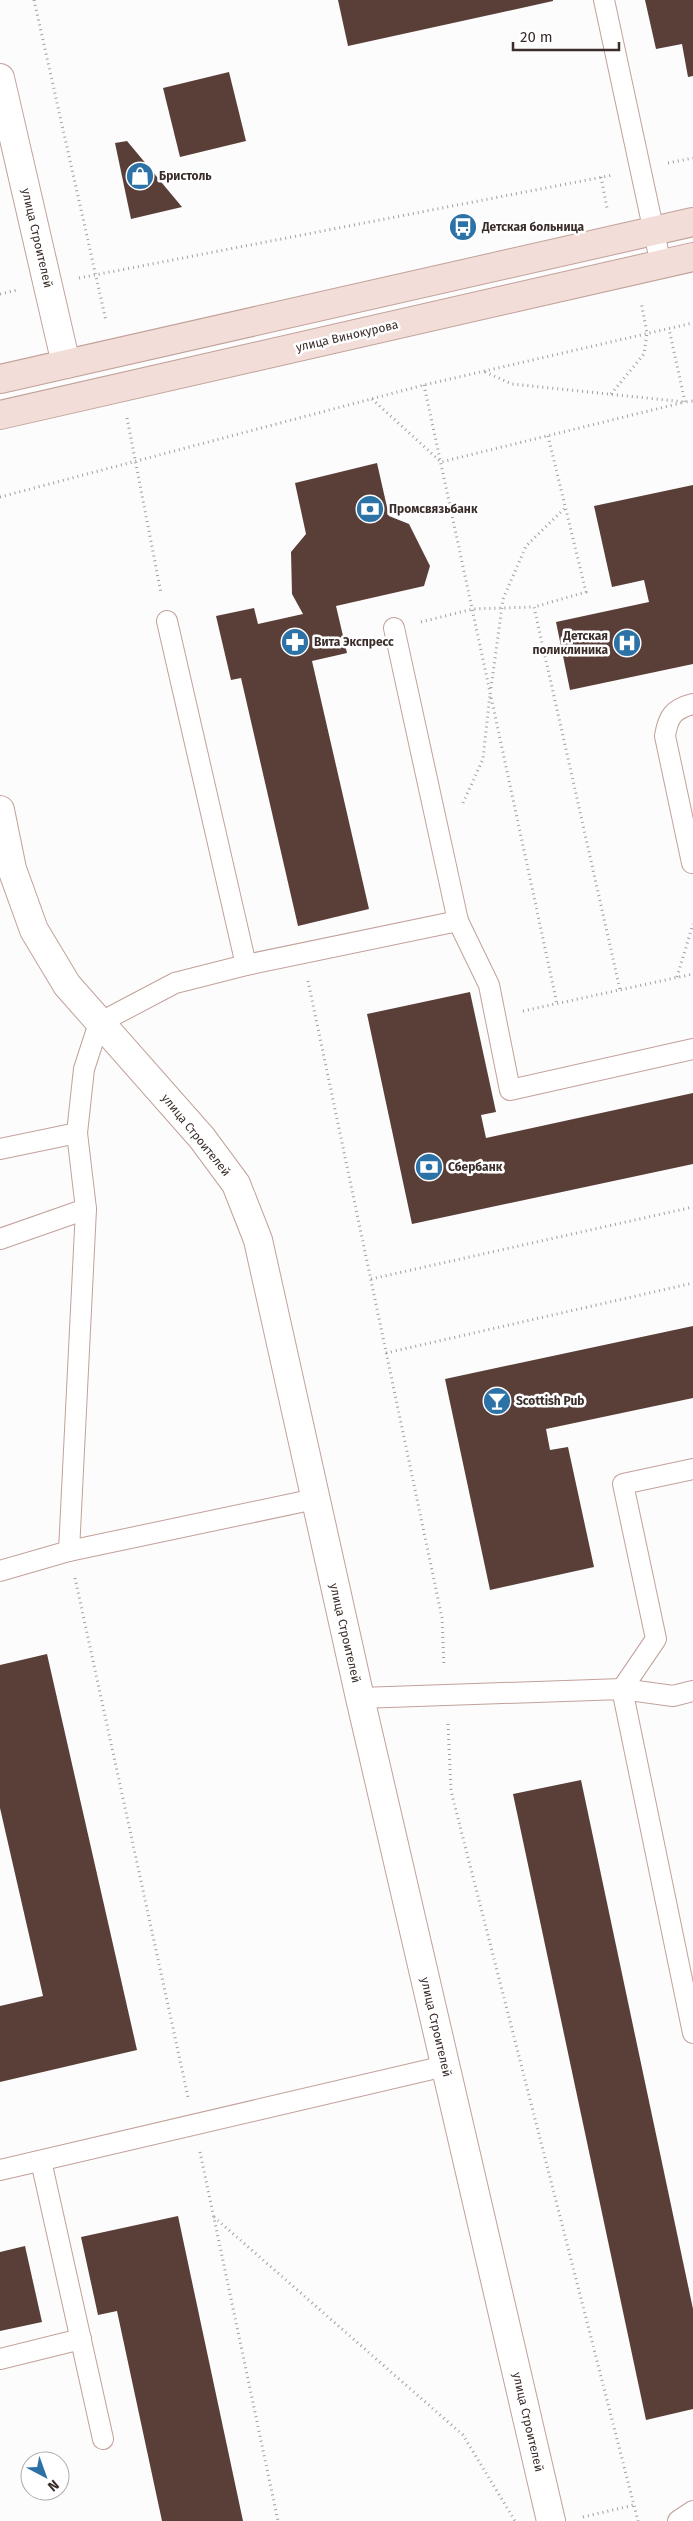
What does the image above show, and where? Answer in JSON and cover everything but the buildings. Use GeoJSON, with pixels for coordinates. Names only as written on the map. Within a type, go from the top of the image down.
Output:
{"type":"FeatureCollection","features":[{"type":"Feature","properties":{"kind":"main road"},"geometry":{"type":"LineString","coordinates":[[0,379],[693,222]]}},
{"type":"Feature","properties":{"kind":"main road","name":"улица Винокурова"},"geometry":{"type":"LineString","coordinates":[[0,415],[693,257]]}},
{"type":"Feature","properties":{"kind":"main road","name":"улица Строителей"},"geometry":{"type":"LineString","coordinates":[[66,364],[74,398]]}},
{"type":"Feature","properties":{"kind":"street","name":"улица Строителей"},"geometry":{"type":"LineString","coordinates":[[0,78],[7,143],[66,364]]}},
{"type":"Feature","properties":{"kind":"street","name":"улица Строителей"},"geometry":{"type":"LineString","coordinates":[[0,810],[12,869],[34,930],[68,985],[99,1023],[202,1138],[236,1184],[258,1240],[360,1698],[445,2066],[562,2520]]}},
{"type":"Feature","properties":{"kind":"lane"},"geometry":{"type":"LineString","coordinates":[[604,0],[660,265]]}},
{"type":"Feature","properties":{"kind":"lane"},"geometry":{"type":"LineString","coordinates":[[167,621],[246,965]]}},
{"type":"Feature","properties":{"kind":"lane"},"geometry":{"type":"LineString","coordinates":[[394,628],[458,921],[489,985],[510,1090],[693,1049]]}},
{"type":"Feature","properties":{"kind":"lane"},"geometry":{"type":"LineString","coordinates":[[692,864],[665,736],[668,720],[681,707],[693,704]]}},
{"type":"Feature","properties":{"kind":"lane"},"geometry":{"type":"LineString","coordinates":[[68,1551],[86,1209],[77,1133],[84,1069],[99,1023],[175,983],[246,965],[458,921]]}},
{"type":"Feature","properties":{"kind":"lane"},"geometry":{"type":"LineString","coordinates":[[0,1149],[77,1133]]}},
{"type":"Feature","properties":{"kind":"lane"},"geometry":{"type":"LineString","coordinates":[[0,1239],[86,1209]]}},
{"type":"Feature","properties":{"kind":"lane"},"geometry":{"type":"LineString","coordinates":[[693,1469],[623,1484],[656,1639],[622,1689],[693,2033]]}},
{"type":"Feature","properties":{"kind":"lane"},"geometry":{"type":"LineString","coordinates":[[0,1571],[68,1551],[315,1499]]}},
{"type":"Feature","properties":{"kind":"lane"},"geometry":{"type":"LineString","coordinates":[[360,1698],[622,1689],[673,1696],[693,1691]]}},
{"type":"Feature","properties":{"kind":"lane"},"geometry":{"type":"LineString","coordinates":[[0,2170],[445,2066]]}},
{"type":"Feature","properties":{"kind":"lane"},"geometry":{"type":"LineString","coordinates":[[41,2161],[103,2439]]}},
{"type":"Feature","properties":{"kind":"lane"},"geometry":{"type":"LineString","coordinates":[[0,2359],[81,2339]]}},
{"type":"Feature","properties":{"kind":"lane"},"geometry":{"type":"LineString","coordinates":[[678,2521],[693,2512]]}},
{"type":"Feature","properties":{"kind":"path"},"geometry":{"type":"LineString","coordinates":[[34,0],[113,353]]}},
{"type":"Feature","properties":{"kind":"path"},"geometry":{"type":"LineString","coordinates":[[95,276],[639,170]]}},
{"type":"Feature","properties":{"kind":"path"},"geometry":{"type":"LineString","coordinates":[[601,177],[608,208]]}},
{"type":"Feature","properties":{"kind":"path"},"geometry":{"type":"LineString","coordinates":[[610,395],[644,354],[648,333],[641,302]]}},
{"type":"Feature","properties":{"kind":"path"},"geometry":{"type":"LineString","coordinates":[[0,497],[424,384],[484,372],[693,323]]}},
{"type":"Feature","properties":{"kind":"path"},"geometry":{"type":"LineString","coordinates":[[669,329],[685,402]]}},
{"type":"Feature","properties":{"kind":"path"},"geometry":{"type":"LineString","coordinates":[[484,372],[512,384],[685,402]]}},
{"type":"Feature","properties":{"kind":"path"},"geometry":{"type":"LineString","coordinates":[[424,384],[558,1004]]}},
{"type":"Feature","properties":{"kind":"path"},"geometry":{"type":"LineString","coordinates":[[121,388],[167,621]]}},
{"type":"Feature","properties":{"kind":"path"},"geometry":{"type":"LineString","coordinates":[[372,399],[441,462]]}},
{"type":"Feature","properties":{"kind":"path"},"geometry":{"type":"LineString","coordinates":[[441,462],[693,401]]}},
{"type":"Feature","properties":{"kind":"path"},"geometry":{"type":"LineString","coordinates":[[394,628],[473,610],[534,607],[586,592],[548,436]]}},
{"type":"Feature","properties":{"kind":"path"},"geometry":{"type":"LineString","coordinates":[[439,836],[463,802],[483,759],[503,599],[526,546],[565,508]]}},
{"type":"Feature","properties":{"kind":"path"},"geometry":{"type":"LineString","coordinates":[[534,607],[620,990]]}},
{"type":"Feature","properties":{"kind":"path"},"geometry":{"type":"LineString","coordinates":[[677,978],[693,924]]}},
{"type":"Feature","properties":{"kind":"path"},"geometry":{"type":"LineString","coordinates":[[302,954],[442,1618],[451,1791],[638,2521]]}},
{"type":"Feature","properties":{"kind":"path"},"geometry":{"type":"LineString","coordinates":[[496,1017],[693,974]]}},
{"type":"Feature","properties":{"kind":"path"},"geometry":{"type":"LineString","coordinates":[[371,1279],[693,1207]]}},
{"type":"Feature","properties":{"kind":"path"},"geometry":{"type":"LineString","coordinates":[[386,1353],[693,1283]]}},
{"type":"Feature","properties":{"kind":"path"},"geometry":{"type":"LineString","coordinates":[[68,1551],[214,2216],[278,2521]]}},
{"type":"Feature","properties":{"kind":"path"},"geometry":{"type":"LineString","coordinates":[[214,2216],[463,2435],[515,2521]]}},
{"type":"Feature","properties":{"kind":"path"},"geometry":{"type":"LineString","coordinates":[[562,2520],[634,2504]]}},
{"type":"Feature","properties":{"kind":"place","name":"Бристоль"},"geometry":{"type":"Point","coordinates":[140,176]}},
{"type":"Feature","properties":{"kind":"place","name":"Детская больница"},"geometry":{"type":"Point","coordinates":[463,227]}},
{"type":"Feature","properties":{"kind":"place","name":"Промсвязьбанк"},"geometry":{"type":"Point","coordinates":[370,509]}},
{"type":"Feature","properties":{"kind":"place","name":"Вита Экспресс"},"geometry":{"type":"Point","coordinates":[295,642]}},
{"type":"Feature","properties":{"kind":"place","name":"Детская поликлиника"},"geometry":{"type":"Point","coordinates":[627,643]}},
{"type":"Feature","properties":{"kind":"place","name":"Сбербанк"},"geometry":{"type":"Point","coordinates":[429,1167]}},
{"type":"Feature","properties":{"kind":"place","name":"Scottish Pub"},"geometry":{"type":"Point","coordinates":[497,1401]}}]}
